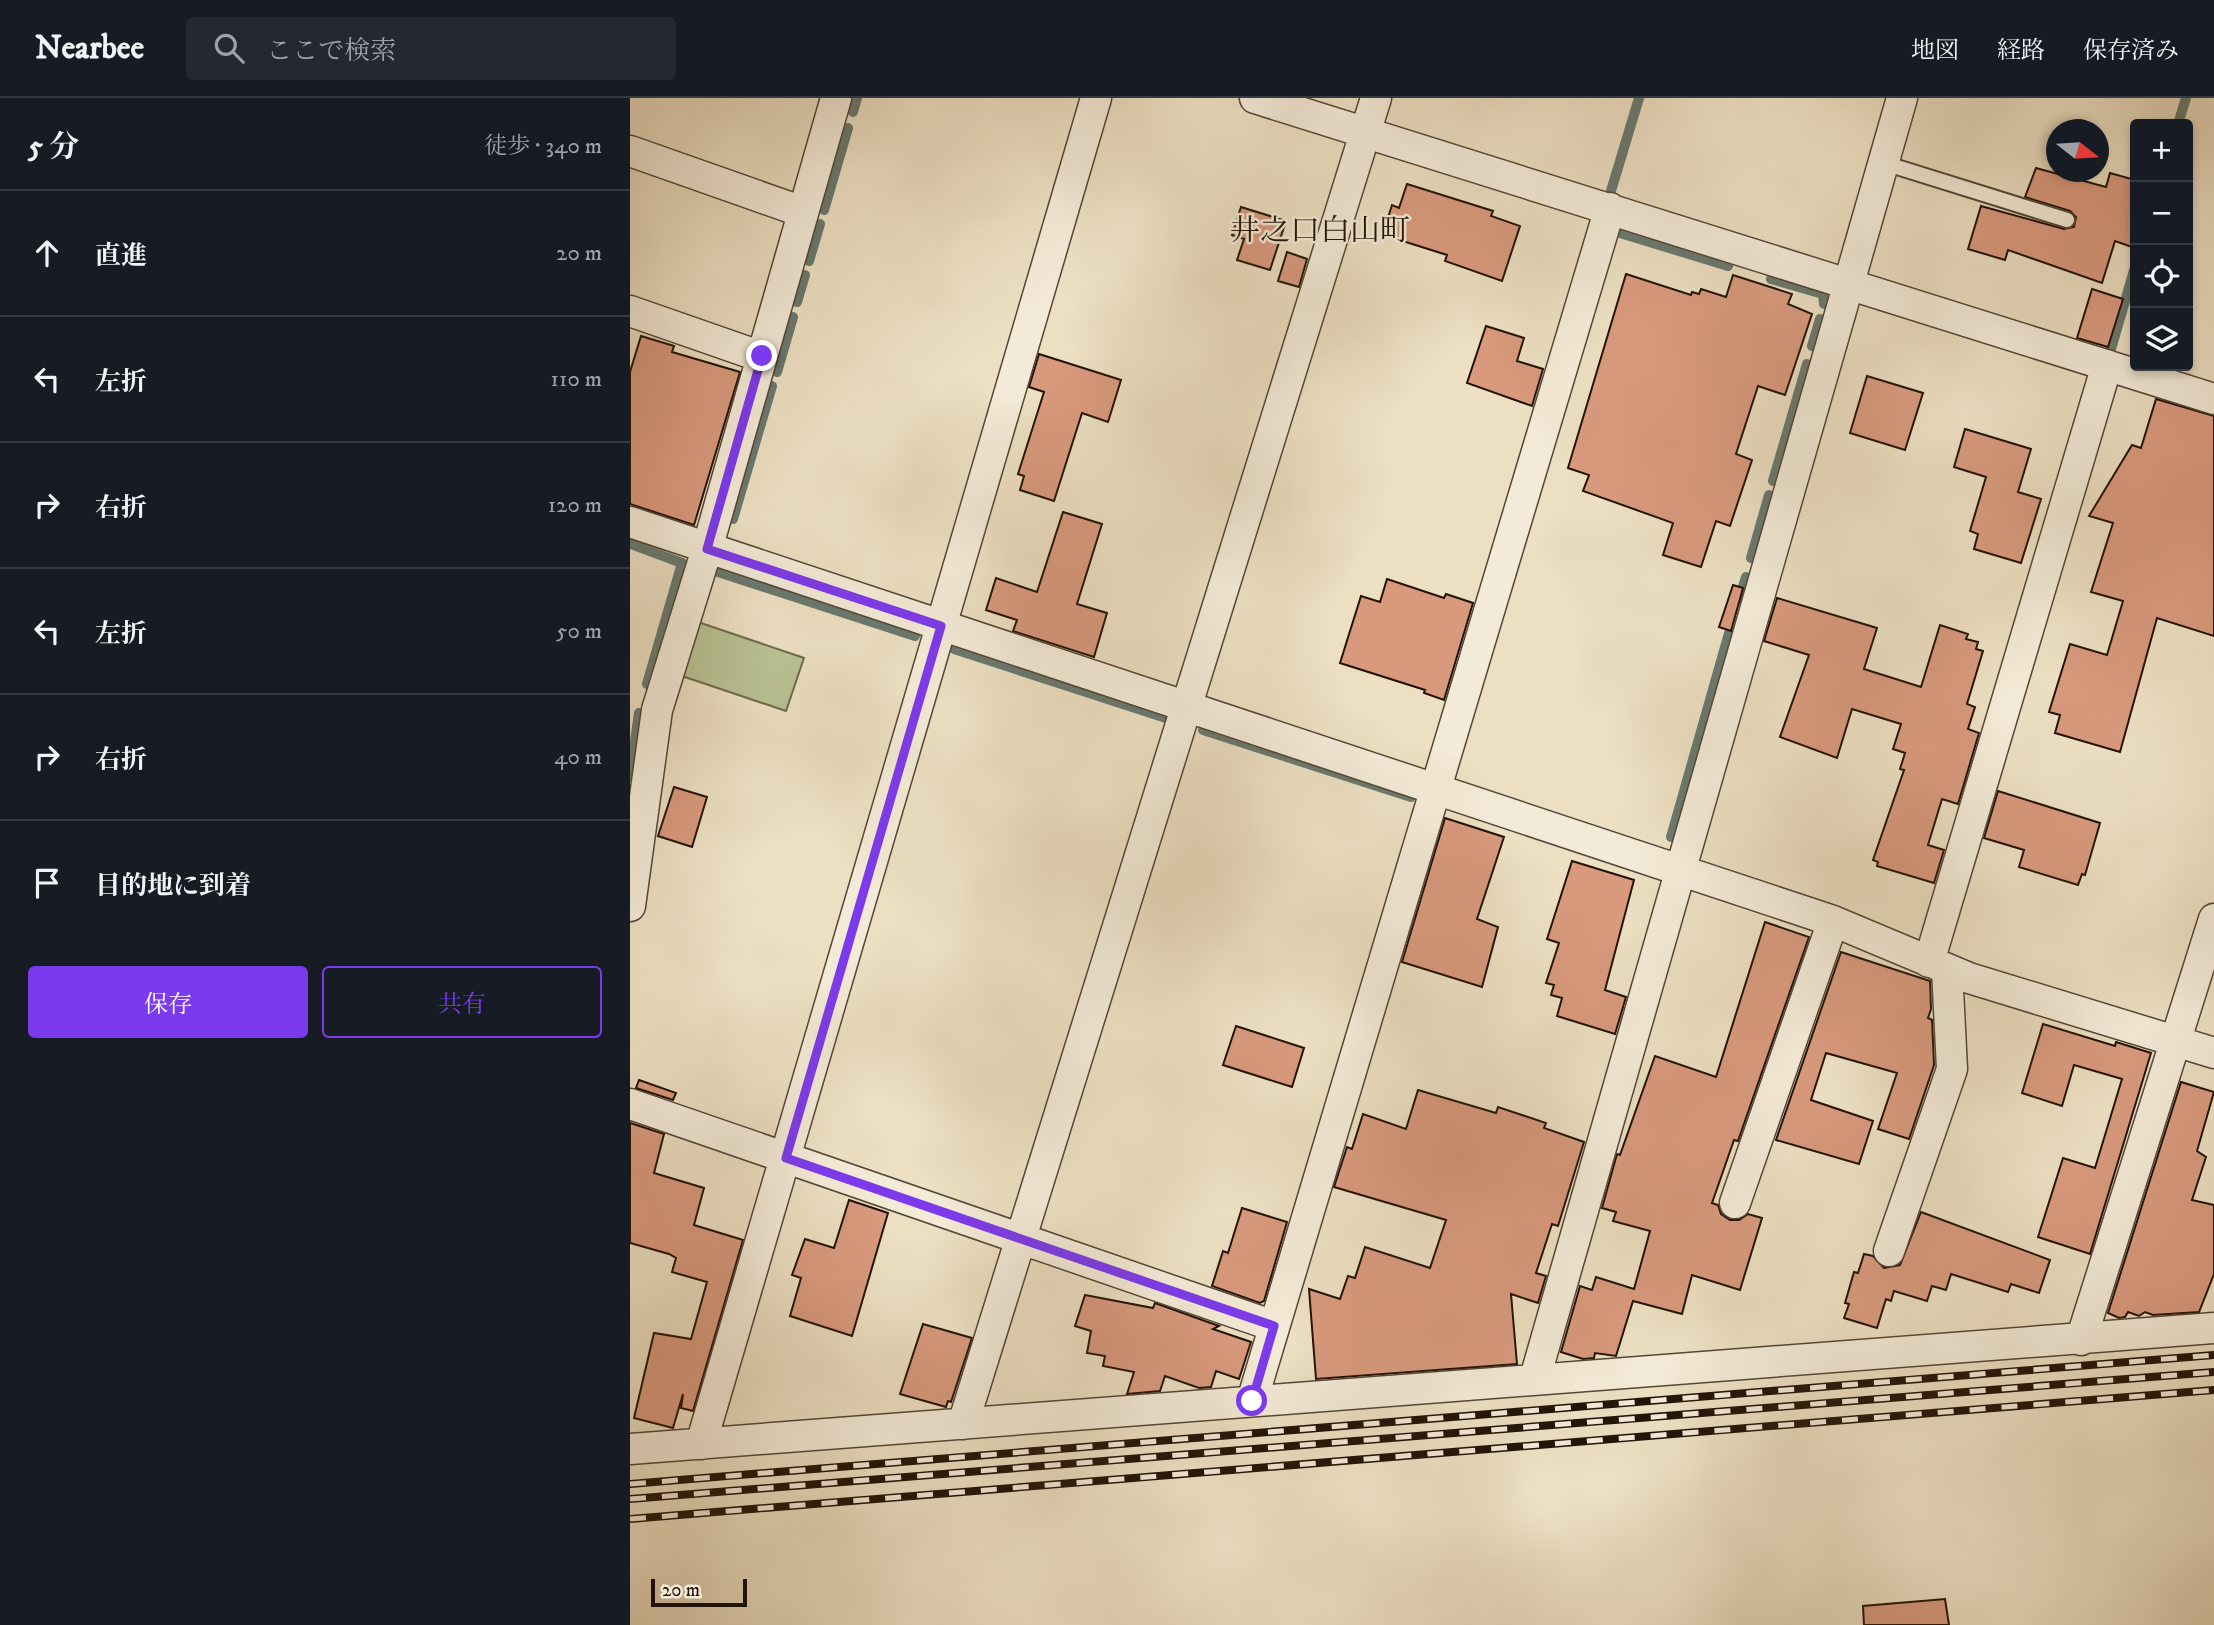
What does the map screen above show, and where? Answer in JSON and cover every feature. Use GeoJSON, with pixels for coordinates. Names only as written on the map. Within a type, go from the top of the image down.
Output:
{"type":"FeatureCollection","features":[{"type":"Feature","properties":{"kind":"street"},"geometry":{"type":"LineString","coordinates":[[630,906],[636,811],[657,710],[707,549],[836,98]]}},
{"type":"Feature","properties":{"kind":"street"},"geometry":{"type":"LineString","coordinates":[[701,1444],[1096,98]]}},
{"type":"Feature","properties":{"kind":"street"},"geometry":{"type":"LineString","coordinates":[[1255,98],[1849,282],[2214,399]]}},
{"type":"Feature","properties":{"kind":"street"},"geometry":{"type":"LineString","coordinates":[[963,1424],[1376,98]]}},
{"type":"Feature","properties":{"kind":"street"},"geometry":{"type":"LineString","coordinates":[[1535,1378],[1902,98]]}},
{"type":"Feature","properties":{"kind":"street"},"geometry":{"type":"LineString","coordinates":[[630,151],[803,212]]}},
{"type":"Feature","properties":{"kind":"street"},"geometry":{"type":"LineString","coordinates":[[1252,1401],[1610,208]]}},
{"type":"Feature","properties":{"kind":"street"},"geometry":{"type":"LineString","coordinates":[[630,311],[762,356]]}},
{"type":"Feature","properties":{"kind":"street"},"geometry":{"type":"LineString","coordinates":[[1889,1251],[1952,1069],[1938,965],[2107,365]]}},
{"type":"Feature","properties":{"kind":"street"},"geometry":{"type":"LineString","coordinates":[[630,522],[1833,921],[1938,965],[2174,1042],[2214,1052]]}},
{"type":"Feature","properties":{"kind":"street"},"geometry":{"type":"LineString","coordinates":[[2081,1340],[2139,1149],[2160,1097],[2174,1042],[2214,919]]}},
{"type":"Feature","properties":{"kind":"street"},"geometry":{"type":"LineString","coordinates":[[1735,1203],[1833,921]]}},
{"type":"Feature","properties":{"kind":"street"},"geometry":{"type":"LineString","coordinates":[[630,1104],[1274,1326]]}},
{"type":"Feature","properties":{"kind":"street"},"geometry":{"type":"LineString","coordinates":[[630,1449],[2214,1328]]}},
{"type":"Feature","properties":{"kind":"lane"},"geometry":{"type":"LineString","coordinates":[[1884,163],[2067,220]]}},
{"type":"Feature","properties":{"kind":"green space"},"geometry":{"type":"Polygon","coordinates":[[[698,622],[804,658],[786,711],[682,676],[698,622]]]}},
{"type":"Feature","properties":{"kind":"building"},"geometry":{"type":"Polygon","coordinates":[[[2036,168],[2046,171],[2046,182],[2088,182],[2106,187],[2110,173],[2130,179],[2130,246],[2115,241],[2102,283],[2008,250],[2005,260],[1968,249],[1981,206],[2064,229],[2074,227],[2076,217],[2070,211],[2025,197],[2036,168]]]}},
{"type":"Feature","properties":{"kind":"building"},"geometry":{"type":"Polygon","coordinates":[[[1407,184],[1493,211],[1491,216],[1520,226],[1502,281],[1445,261],[1447,255],[1390,237],[1391,232],[1384,230],[1392,205],[1399,208],[1407,184]]]}},
{"type":"Feature","properties":{"kind":"building"},"geometry":{"type":"Polygon","coordinates":[[[1241,207],[1286,221],[1270,270],[1237,260],[1244,239],[1232,235],[1241,207]]]}},
{"type":"Feature","properties":{"kind":"building"},"geometry":{"type":"Polygon","coordinates":[[[1287,252],[1307,259],[1299,287],[1278,281],[1287,252]]]}},
{"type":"Feature","properties":{"kind":"building"},"geometry":{"type":"Polygon","coordinates":[[[1626,274],[1691,295],[1692,292],[1699,294],[1701,289],[1726,297],[1733,275],[1792,294],[1788,304],[1812,314],[1785,395],[1758,386],[1736,454],[1752,460],[1730,526],[1716,521],[1701,567],[1663,555],[1673,523],[1583,491],[1589,475],[1568,468],[1626,274]]]}},
{"type":"Feature","properties":{"kind":"building"},"geometry":{"type":"Polygon","coordinates":[[[2092,289],[2123,299],[2108,347],[2077,338],[2092,289]]]}},
{"type":"Feature","properties":{"kind":"building"},"geometry":{"type":"Polygon","coordinates":[[[1486,326],[1524,338],[1517,361],[1543,369],[1532,406],[1467,383],[1486,326]]]}},
{"type":"Feature","properties":{"kind":"building"},"geometry":{"type":"Polygon","coordinates":[[[641,336],[674,346],[672,352],[740,372],[694,525],[630,504],[630,372],[641,336]]]}},
{"type":"Feature","properties":{"kind":"building"},"geometry":{"type":"Polygon","coordinates":[[[1039,354],[1121,380],[1108,422],[1082,413],[1054,501],[1020,490],[1024,476],[1018,474],[1044,392],[1029,387],[1039,354]]]}},
{"type":"Feature","properties":{"kind":"building"},"geometry":{"type":"Polygon","coordinates":[[[1867,376],[1923,393],[1905,450],[1850,433],[1867,376]]]}},
{"type":"Feature","properties":{"kind":"building"},"geometry":{"type":"Polygon","coordinates":[[[2156,399],[2214,416],[2214,636],[2157,618],[2120,752],[2055,733],[2060,715],[2049,712],[2070,644],[2107,655],[2123,601],[2091,592],[2113,523],[2089,516],[2132,445],[2141,448],[2156,399]]]}},
{"type":"Feature","properties":{"kind":"building"},"geometry":{"type":"Polygon","coordinates":[[[1965,429],[2031,449],[2018,492],[2041,499],[2021,563],[1974,549],[1978,534],[1970,531],[1986,477],[1954,467],[1965,429]]]}},
{"type":"Feature","properties":{"kind":"building"},"geometry":{"type":"Polygon","coordinates":[[[1063,512],[1102,524],[1077,604],[1107,613],[1094,657],[1013,631],[1017,620],[986,610],[996,578],[1037,592],[1063,512]]]}},
{"type":"Feature","properties":{"kind":"building"},"geometry":{"type":"Polygon","coordinates":[[[1387,579],[1444,598],[1446,594],[1473,603],[1444,700],[1424,693],[1425,690],[1340,663],[1361,596],[1380,602],[1387,579]]]}},
{"type":"Feature","properties":{"kind":"building"},"geometry":{"type":"Polygon","coordinates":[[[1733,585],[1743,588],[1731,631],[1719,627],[1733,585]]]}},
{"type":"Feature","properties":{"kind":"building"},"geometry":{"type":"Polygon","coordinates":[[[1777,598],[1877,628],[1864,669],[1921,687],[1940,625],[1968,634],[1966,639],[1978,642],[1976,649],[1983,651],[1967,704],[1975,707],[1968,729],[1979,733],[1958,804],[1942,799],[1928,845],[1944,850],[1934,883],[1877,866],[1878,862],[1873,860],[1904,770],[1900,769],[1905,753],[1893,749],[1901,724],[1852,709],[1837,758],[1780,737],[1809,655],[1764,641],[1777,598]]]}},
{"type":"Feature","properties":{"kind":"building"},"geometry":{"type":"Polygon","coordinates":[[[674,787],[707,797],[692,847],[658,836],[674,787]]]}},
{"type":"Feature","properties":{"kind":"building"},"geometry":{"type":"Polygon","coordinates":[[[1998,791],[2100,823],[2085,875],[2082,874],[2078,885],[2019,867],[2024,850],[1984,838],[1998,791]]]}},
{"type":"Feature","properties":{"kind":"building"},"geometry":{"type":"Polygon","coordinates":[[[1445,818],[1504,837],[1477,919],[1498,927],[1482,987],[1402,962],[1445,818]]]}},
{"type":"Feature","properties":{"kind":"building"},"geometry":{"type":"Polygon","coordinates":[[[1572,861],[1634,880],[1605,990],[1626,997],[1615,1034],[1557,1016],[1562,998],[1551,995],[1554,985],[1546,983],[1559,943],[1547,939],[1572,861]]]}},
{"type":"Feature","properties":{"kind":"building"},"geometry":{"type":"Polygon","coordinates":[[[1765,922],[1809,937],[1738,1141],[1734,1140],[1712,1203],[1718,1205],[1721,1214],[1730,1220],[1739,1220],[1748,1214],[1762,1218],[1740,1290],[1692,1275],[1682,1314],[1633,1301],[1616,1356],[1595,1353],[1594,1358],[1583,1359],[1561,1352],[1580,1286],[1592,1290],[1596,1277],[1634,1289],[1650,1231],[1613,1221],[1616,1212],[1602,1208],[1617,1154],[1620,1155],[1655,1056],[1716,1077],[1765,922]]]}},
{"type":"Feature","properties":{"kind":"building"},"geometry":{"type":"Polygon","coordinates":[[[1841,952],[1930,981],[1931,1009],[1928,1018],[1932,1020],[1934,1065],[1909,1139],[1878,1129],[1897,1073],[1826,1053],[1811,1100],[1873,1121],[1859,1164],[1776,1140],[1841,952]]]}},
{"type":"Feature","properties":{"kind":"building"},"geometry":{"type":"Polygon","coordinates":[[[2043,1024],[2115,1046],[2116,1042],[2151,1053],[2090,1254],[2038,1237],[2063,1158],[2095,1168],[2122,1079],[2074,1065],[2062,1106],[2022,1093],[2043,1024]]]}},
{"type":"Feature","properties":{"kind":"building"},"geometry":{"type":"Polygon","coordinates":[[[1236,1026],[1304,1048],[1292,1087],[1223,1065],[1236,1026]]]}},
{"type":"Feature","properties":{"kind":"building"},"geometry":{"type":"Polygon","coordinates":[[[639,1080],[676,1093],[673,1100],[636,1088],[639,1080]]]}},
{"type":"Feature","properties":{"kind":"building"},"geometry":{"type":"Polygon","coordinates":[[[2181,1082],[2214,1092],[2197,1151],[2206,1157],[2192,1200],[2214,1205],[2214,1274],[2199,1312],[2153,1315],[2145,1312],[2139,1316],[2128,1312],[2125,1317],[2119,1318],[2108,1313],[2181,1082]]]}},
{"type":"Feature","properties":{"kind":"building"},"geometry":{"type":"Polygon","coordinates":[[[1418,1090],[1496,1113],[1498,1107],[1546,1123],[1544,1128],[1584,1142],[1558,1226],[1552,1224],[1536,1273],[1546,1276],[1538,1303],[1511,1294],[1517,1364],[1316,1379],[1309,1289],[1340,1299],[1348,1276],[1355,1278],[1365,1247],[1430,1268],[1446,1220],[1334,1187],[1347,1147],[1352,1149],[1363,1114],[1406,1129],[1418,1090]]]}},
{"type":"Feature","properties":{"kind":"building"},"geometry":{"type":"Polygon","coordinates":[[[630,1123],[664,1134],[654,1173],[704,1188],[694,1225],[743,1240],[693,1411],[681,1408],[683,1394],[673,1428],[634,1418],[654,1333],[691,1339],[707,1282],[672,1272],[676,1258],[669,1254],[630,1243],[630,1123]]]}},
{"type":"Feature","properties":{"kind":"building"},"geometry":{"type":"Polygon","coordinates":[[[849,1200],[888,1213],[852,1336],[790,1316],[801,1278],[792,1275],[805,1239],[834,1248],[849,1200]]]}},
{"type":"Feature","properties":{"kind":"building"},"geometry":{"type":"Polygon","coordinates":[[[1242,1208],[1287,1222],[1264,1301],[1260,1303],[1212,1286],[1223,1251],[1228,1253],[1242,1208]]]}},
{"type":"Feature","properties":{"kind":"building"},"geometry":{"type":"Polygon","coordinates":[[[1921,1212],[2050,1260],[2039,1293],[2011,1284],[2008,1292],[1951,1274],[1946,1290],[1932,1286],[1927,1301],[1894,1291],[1891,1301],[1886,1299],[1877,1328],[1844,1318],[1849,1304],[1845,1303],[1854,1272],[1858,1273],[1864,1254],[1873,1256],[1884,1268],[1900,1265],[1921,1212]]]}},
{"type":"Feature","properties":{"kind":"building"},"geometry":{"type":"Polygon","coordinates":[[[1085,1295],[1153,1308],[1155,1303],[1219,1326],[1213,1329],[1251,1342],[1239,1379],[1216,1371],[1211,1387],[1199,1388],[1165,1376],[1160,1391],[1127,1394],[1134,1372],[1103,1366],[1105,1356],[1087,1353],[1091,1331],[1075,1326],[1085,1295]]]}},
{"type":"Feature","properties":{"kind":"building"},"geometry":{"type":"Polygon","coordinates":[[[923,1324],[972,1338],[951,1402],[948,1401],[946,1407],[900,1394],[923,1324]]]}},
{"type":"Feature","properties":{"kind":"building"},"geometry":{"type":"Polygon","coordinates":[[[1945,1599],[1949,1625],[1864,1625],[1863,1606],[1945,1599]]]}},
{"type":"Feature","properties":{"kind":"waterway"},"geometry":{"type":"LineString","coordinates":[[853,112],[857,98]]}},
{"type":"Feature","properties":{"kind":"waterway"},"geometry":{"type":"LineString","coordinates":[[1611,191],[1639,98]]}},
{"type":"Feature","properties":{"kind":"waterway"},"geometry":{"type":"LineString","coordinates":[[2180,119],[2186,98]]}},
{"type":"Feature","properties":{"kind":"waterway"},"geometry":{"type":"LineString","coordinates":[[824,210],[848,128]]}},
{"type":"Feature","properties":{"kind":"waterway"},"geometry":{"type":"LineString","coordinates":[[809,261],[820,224]]}},
{"type":"Feature","properties":{"kind":"waterway"},"geometry":{"type":"LineString","coordinates":[[1620,233],[1728,266]]}},
{"type":"Feature","properties":{"kind":"waterway"},"geometry":{"type":"LineString","coordinates":[[797,302],[805,275]]}},
{"type":"Feature","properties":{"kind":"waterway"},"geometry":{"type":"LineString","coordinates":[[1771,279],[1823,294],[1824,304]]}},
{"type":"Feature","properties":{"kind":"waterway"},"geometry":{"type":"LineString","coordinates":[[2111,349],[2130,284]]}},
{"type":"Feature","properties":{"kind":"waterway"},"geometry":{"type":"LineString","coordinates":[[777,372],[793,317]]}},
{"type":"Feature","properties":{"kind":"waterway"},"geometry":{"type":"LineString","coordinates":[[1812,346],[1820,319]]}},
{"type":"Feature","properties":{"kind":"waterway"},"geometry":{"type":"LineString","coordinates":[[1773,481],[1807,364]]}},
{"type":"Feature","properties":{"kind":"waterway"},"geometry":{"type":"LineString","coordinates":[[733,519],[772,386]]}},
{"type":"Feature","properties":{"kind":"waterway"},"geometry":{"type":"LineString","coordinates":[[1751,558],[1769,495]]}},
{"type":"Feature","properties":{"kind":"waterway"},"geometry":{"type":"LineString","coordinates":[[631,544],[682,563],[647,684]]}},
{"type":"Feature","properties":{"kind":"waterway"},"geometry":{"type":"LineString","coordinates":[[718,572],[915,636]]}},
{"type":"Feature","properties":{"kind":"waterway"},"geometry":{"type":"LineString","coordinates":[[1739,599],[1746,577]]}},
{"type":"Feature","properties":{"kind":"waterway"},"geometry":{"type":"LineString","coordinates":[[1671,837],[1729,633]]}},
{"type":"Feature","properties":{"kind":"waterway"},"geometry":{"type":"LineString","coordinates":[[954,649],[1166,718]]}},
{"type":"Feature","properties":{"kind":"waterway"},"geometry":{"type":"LineString","coordinates":[[630,776],[639,713]]}},
{"type":"Feature","properties":{"kind":"waterway"},"geometry":{"type":"LineString","coordinates":[[1203,730],[1411,797]]}},
{"type":"Feature","properties":{"kind":"railway"},"geometry":{"type":"LineString","coordinates":[[630,1484],[2214,1355]]}},
{"type":"Feature","properties":{"kind":"railway"},"geometry":{"type":"LineString","coordinates":[[630,1499],[2214,1372]]}},
{"type":"Feature","properties":{"kind":"railway"},"geometry":{"type":"LineString","coordinates":[[630,1519],[2214,1390]]}},
{"type":"Feature","properties":{"kind":"district","name":"井之口白山町"},"geometry":{"type":"Point","coordinates":[1320,230]}},
{"type":"Feature","properties":{"kind":"route"},"geometry":{"type":"LineString","coordinates":[[762,356],[707,549],[941,626],[786,1158],[1274,1326],[1252,1401]]}}]}
